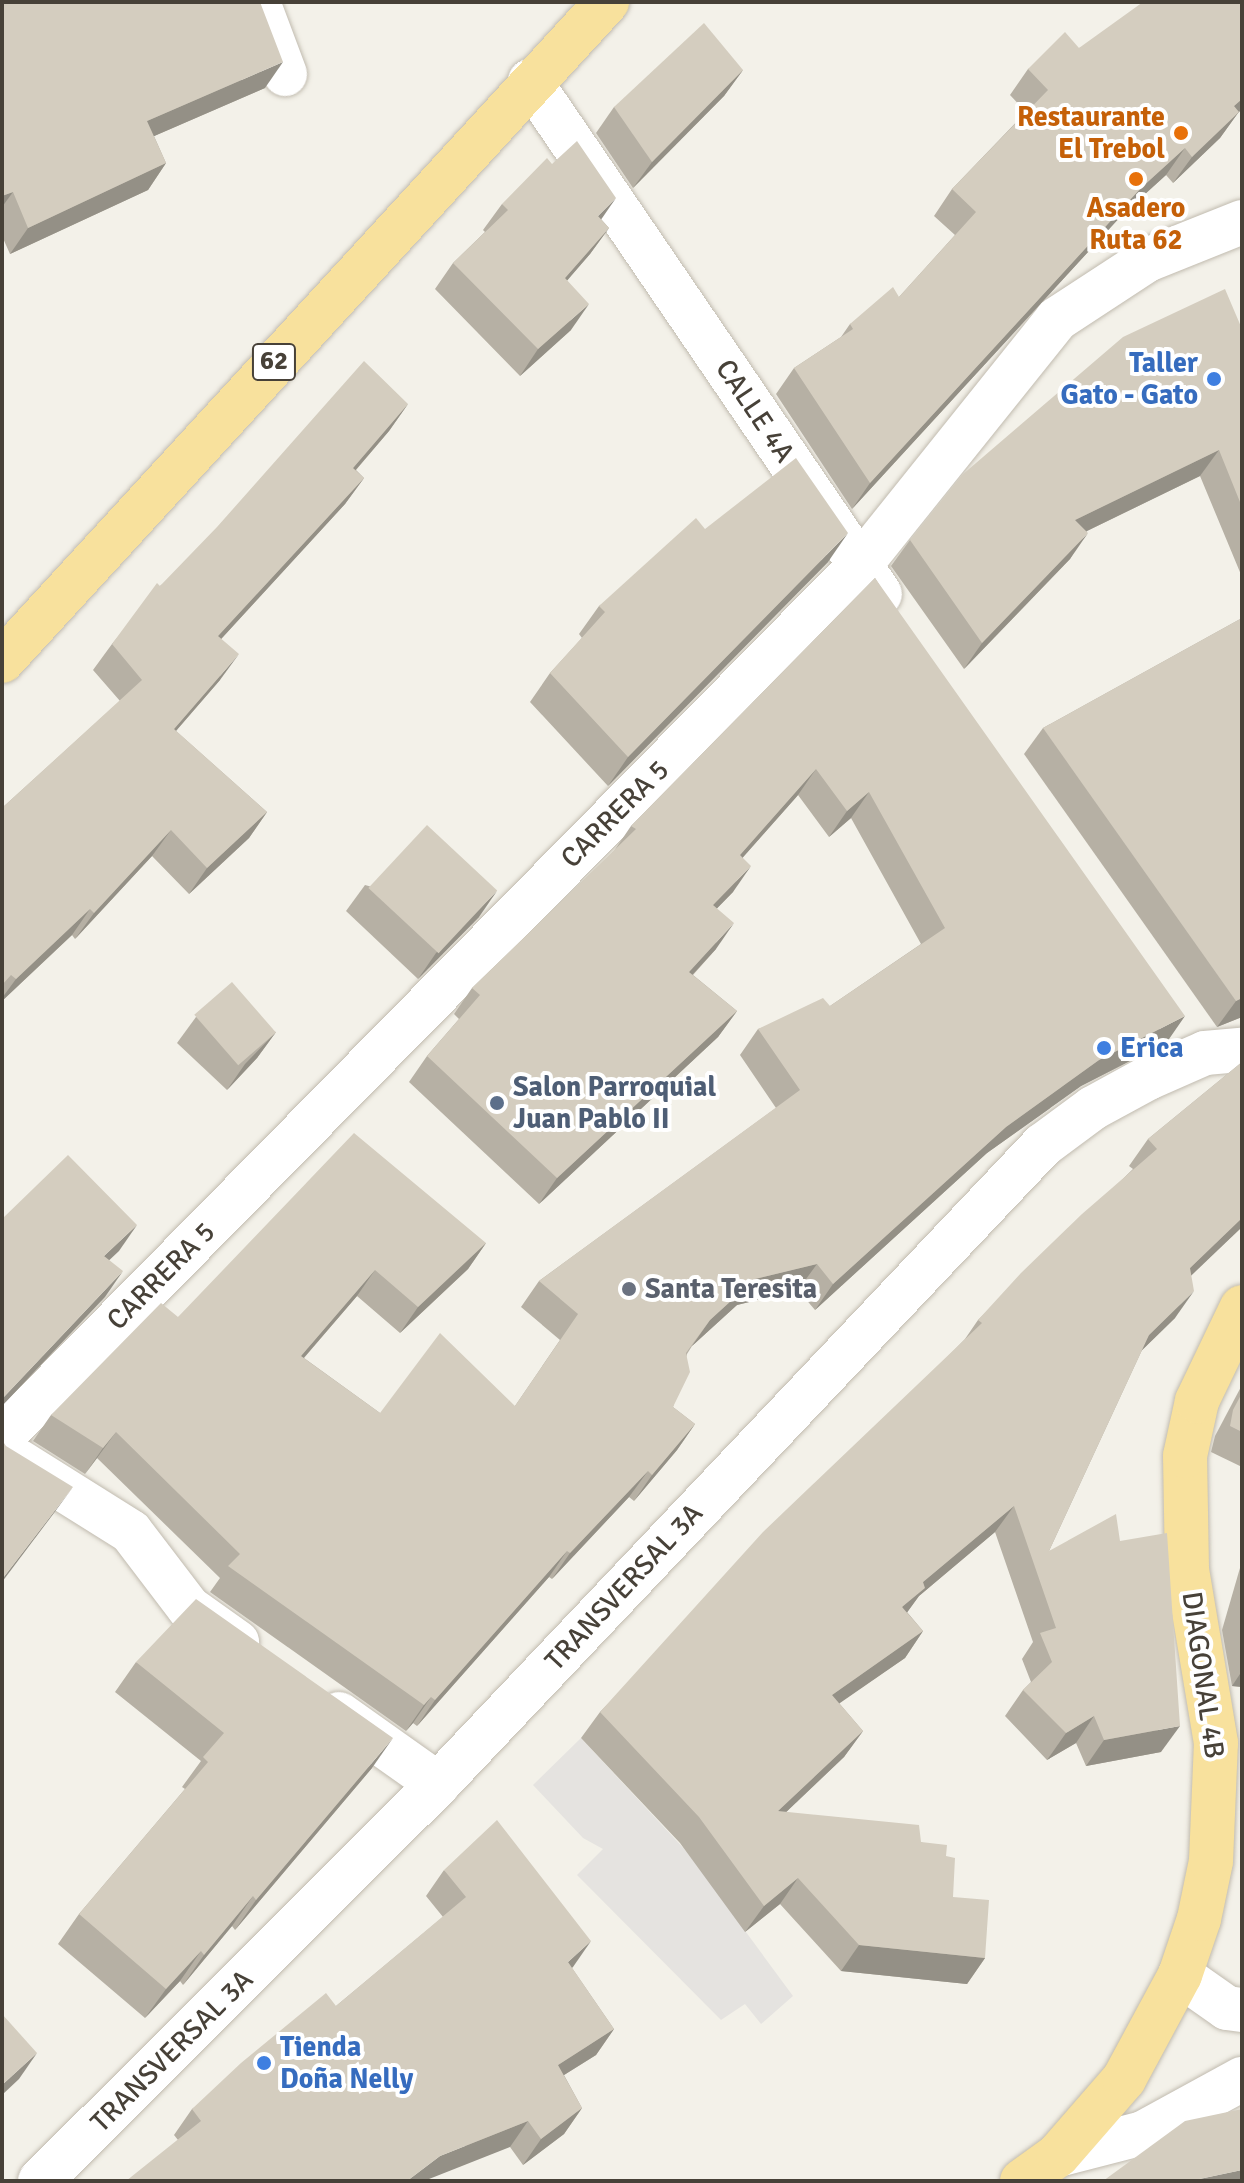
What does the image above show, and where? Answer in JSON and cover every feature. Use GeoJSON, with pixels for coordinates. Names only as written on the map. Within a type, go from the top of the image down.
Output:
{"type":"FeatureCollection","features":[{"type":"Feature","properties":{"kind":"main road","name":"62"},"geometry":{"type":"LineString","coordinates":[[2,661],[530,81],[607,2]]}},
{"type":"Feature","properties":{"kind":"main road","name":"DIAGONAL 4B"},"geometry":{"type":"LineString","coordinates":[[1022,2181],[1058,2155],[1124,2079],[1180,1975],[1199,1919],[1217,1803],[1209,1684],[1187,1569],[1185,1456],[1197,1401],[1242,1307]]}},
{"type":"Feature","properties":{"kind":"street"},"geometry":{"type":"LineString","coordinates":[[258,2],[285,74]]}},
{"type":"Feature","properties":{"kind":"street","name":"CALLE 4A"},"geometry":{"type":"LineString","coordinates":[[530,81],[906,629]]}},
{"type":"Feature","properties":{"kind":"street","name":"CARRERA 5"},"geometry":{"type":"LineString","coordinates":[[2,1437],[860,565],[1057,319],[1147,260],[1242,222]]}},
{"type":"Feature","properties":{"kind":"street"},"geometry":{"type":"LineString","coordinates":[[1178,1014],[1223,1052]]}},
{"type":"Feature","properties":{"kind":"street","name":"TRANSVERSAL 3A"},"geometry":{"type":"LineString","coordinates":[[40,2181],[438,1784],[998,1187],[1093,1108],[1223,1052]]}},
{"type":"Feature","properties":{"kind":"street"},"geometry":{"type":"LineString","coordinates":[[2,1451],[131,1532],[189,1608],[438,1784]]}},
{"type":"Feature","properties":{"kind":"street"},"geometry":{"type":"LineString","coordinates":[[1180,1975],[1227,2008],[1242,2010]]}},
{"type":"Feature","properties":{"kind":"street"},"geometry":{"type":"LineString","coordinates":[[1058,2155],[1143,2133],[1242,2079]]}},
{"type":"Feature","properties":{"kind":"shaded area"},"geometry":{"type":"Polygon","coordinates":[[[581,1738],[687,1852],[793,1996],[761,2024],[745,2004],[721,2020],[577,1875],[603,1849],[583,1838],[533,1785],[581,1738]]]}},
{"type":"Feature","properties":{"kind":"building"},"geometry":{"type":"Polygon","coordinates":[[[2,2],[260,2],[283,62],[147,121],[166,163],[28,228],[13,192],[2,196],[2,2]]]}},
{"type":"Feature","properties":{"kind":"building"},"geometry":{"type":"Polygon","coordinates":[[[1143,2],[1242,4],[1242,99],[1234,106],[1239,112],[1192,157],[1185,148],[1140,189],[870,483],[794,368],[853,329],[850,324],[893,287],[899,297],[976,212],[952,189],[1048,90],[1028,69],[1065,32],[1079,48],[1143,2]]]}},
{"type":"Feature","properties":{"kind":"building"},"geometry":{"type":"Polygon","coordinates":[[[704,23],[743,70],[652,162],[614,107],[704,23]]]}},
{"type":"Feature","properties":{"kind":"building"},"geometry":{"type":"Polygon","coordinates":[[[577,141],[616,198],[598,216],[609,228],[565,278],[589,304],[538,349],[453,263],[508,210],[502,204],[547,158],[552,164],[577,141]]]}},
{"type":"Feature","properties":{"kind":"building"},"geometry":{"type":"Polygon","coordinates":[[[1225,289],[1242,329],[1242,507],[1219,450],[1075,520],[1088,533],[982,643],[910,540],[962,475],[1123,337],[1225,289]]]}},
{"type":"Feature","properties":{"kind":"building"},"geometry":{"type":"Polygon","coordinates":[[[364,361],[408,404],[353,468],[364,478],[218,636],[239,654],[174,729],[267,812],[207,868],[171,830],[94,913],[90,909],[16,979],[11,975],[2,985],[2,808],[142,680],[112,644],[157,583],[160,586],[217,527],[364,361]]]}},
{"type":"Feature","properties":{"kind":"building"},"geometry":{"type":"Polygon","coordinates":[[[796,458],[848,533],[628,757],[550,673],[605,612],[599,606],[696,518],[705,529],[796,458]]]}},
{"type":"Feature","properties":{"kind":"building"},"geometry":{"type":"Polygon","coordinates":[[[875,578],[1185,1016],[1099,1060],[1006,1127],[833,1284],[817,1264],[755,1279],[710,1320],[686,1353],[690,1372],[673,1407],[695,1424],[652,1475],[648,1471],[570,1553],[567,1551],[435,1700],[431,1697],[424,1705],[228,1566],[240,1554],[116,1432],[103,1448],[51,1415],[161,1303],[178,1317],[354,1133],[486,1243],[418,1307],[375,1270],[301,1356],[380,1413],[440,1333],[515,1406],[578,1314],[539,1281],[800,1090],[758,1029],[823,998],[830,1006],[945,928],[869,792],[847,811],[816,769],[740,855],[751,866],[713,905],[734,923],[689,972],[737,1011],[557,1178],[427,1056],[480,995],[472,988],[636,829],[631,826],[875,578]]]}},
{"type":"Feature","properties":{"kind":"building"},"geometry":{"type":"Polygon","coordinates":[[[1242,618],[1242,998],[1236,1001],[1043,728],[1242,618]]]}},
{"type":"Feature","properties":{"kind":"building"},"geometry":{"type":"Polygon","coordinates":[[[427,825],[497,890],[439,953],[368,888],[427,825]]]}},
{"type":"Feature","properties":{"kind":"building"},"geometry":{"type":"Polygon","coordinates":[[[232,982],[276,1033],[238,1065],[194,1015],[232,982]]]}},
{"type":"Feature","properties":{"kind":"building"},"geometry":{"type":"Polygon","coordinates":[[[1242,1062],[1242,1218],[1190,1268],[1194,1291],[1149,1335],[1049,1551],[1116,1514],[1120,1541],[1167,1533],[1180,1726],[1104,1740],[1094,1716],[1066,1733],[1023,1690],[1052,1662],[1040,1633],[1056,1628],[1014,1506],[923,1582],[925,1588],[902,1607],[923,1631],[832,1695],[863,1731],[778,1811],[919,1825],[921,1842],[947,1845],[946,1856],[955,1858],[953,1897],[989,1900],[985,1958],[859,1945],[798,1878],[764,1906],[699,1817],[600,1712],[763,1532],[982,1323],[978,1320],[1021,1273],[1082,1214],[1157,1149],[1148,1139],[1242,1062]]]}},
{"type":"Feature","properties":{"kind":"building"},"geometry":{"type":"Polygon","coordinates":[[[68,1155],[137,1225],[104,1256],[123,1271],[2,1399],[2,1219],[68,1155]]]}},
{"type":"Feature","properties":{"kind":"building"},"geometry":{"type":"Polygon","coordinates":[[[1242,1393],[1242,1432],[1230,1426],[1233,1410],[1242,1393]]]}},
{"type":"Feature","properties":{"kind":"building"},"geometry":{"type":"Polygon","coordinates":[[[2,1440],[6,1446],[73,1487],[3,1578],[2,1577],[2,1440]]]}},
{"type":"Feature","properties":{"kind":"building"},"geometry":{"type":"Polygon","coordinates":[[[196,1599],[393,1738],[256,1900],[253,1896],[204,1955],[201,1951],[166,1989],[79,1914],[208,1762],[203,1757],[224,1733],[136,1662],[196,1599]]]}},
{"type":"Feature","properties":{"kind":"building"},"geometry":{"type":"Polygon","coordinates":[[[497,1820],[591,1941],[568,1962],[614,2029],[558,2065],[582,2108],[541,2139],[528,2121],[440,2156],[407,2181],[126,2181],[201,2121],[192,2109],[241,2063],[326,1993],[336,2006],[466,1897],[444,1870],[497,1820]]]}},
{"type":"Feature","properties":{"kind":"building"},"geometry":{"type":"Polygon","coordinates":[[[2,2014],[37,2053],[2,2085],[2,2014]]]}},
{"type":"Feature","properties":{"kind":"building"},"geometry":{"type":"Polygon","coordinates":[[[1242,2109],[1242,2170],[1190,2181],[1103,2181],[1185,2121],[1242,2109]]]}},
{"type":"Feature","properties":{"kind":"place","name":"Restaurante El Trebol"},"geometry":{"type":"Point","coordinates":[1181,133]}},
{"type":"Feature","properties":{"kind":"place","name":"Asadero Ruta 62"},"geometry":{"type":"Point","coordinates":[1136,179]}},
{"type":"Feature","properties":{"kind":"place","name":"Taller Gato - Gato"},"geometry":{"type":"Point","coordinates":[1214,379]}},
{"type":"Feature","properties":{"kind":"place","name":"Erica"},"geometry":{"type":"Point","coordinates":[1104,1048]}},
{"type":"Feature","properties":{"kind":"place","name":"Salon Parroquial Juan Pablo II"},"geometry":{"type":"Point","coordinates":[497,1103]}},
{"type":"Feature","properties":{"kind":"place","name":"Santa Teresita"},"geometry":{"type":"Point","coordinates":[629,1289]}},
{"type":"Feature","properties":{"kind":"place","name":"Tienda Doña Nelly"},"geometry":{"type":"Point","coordinates":[264,2063]}}]}
